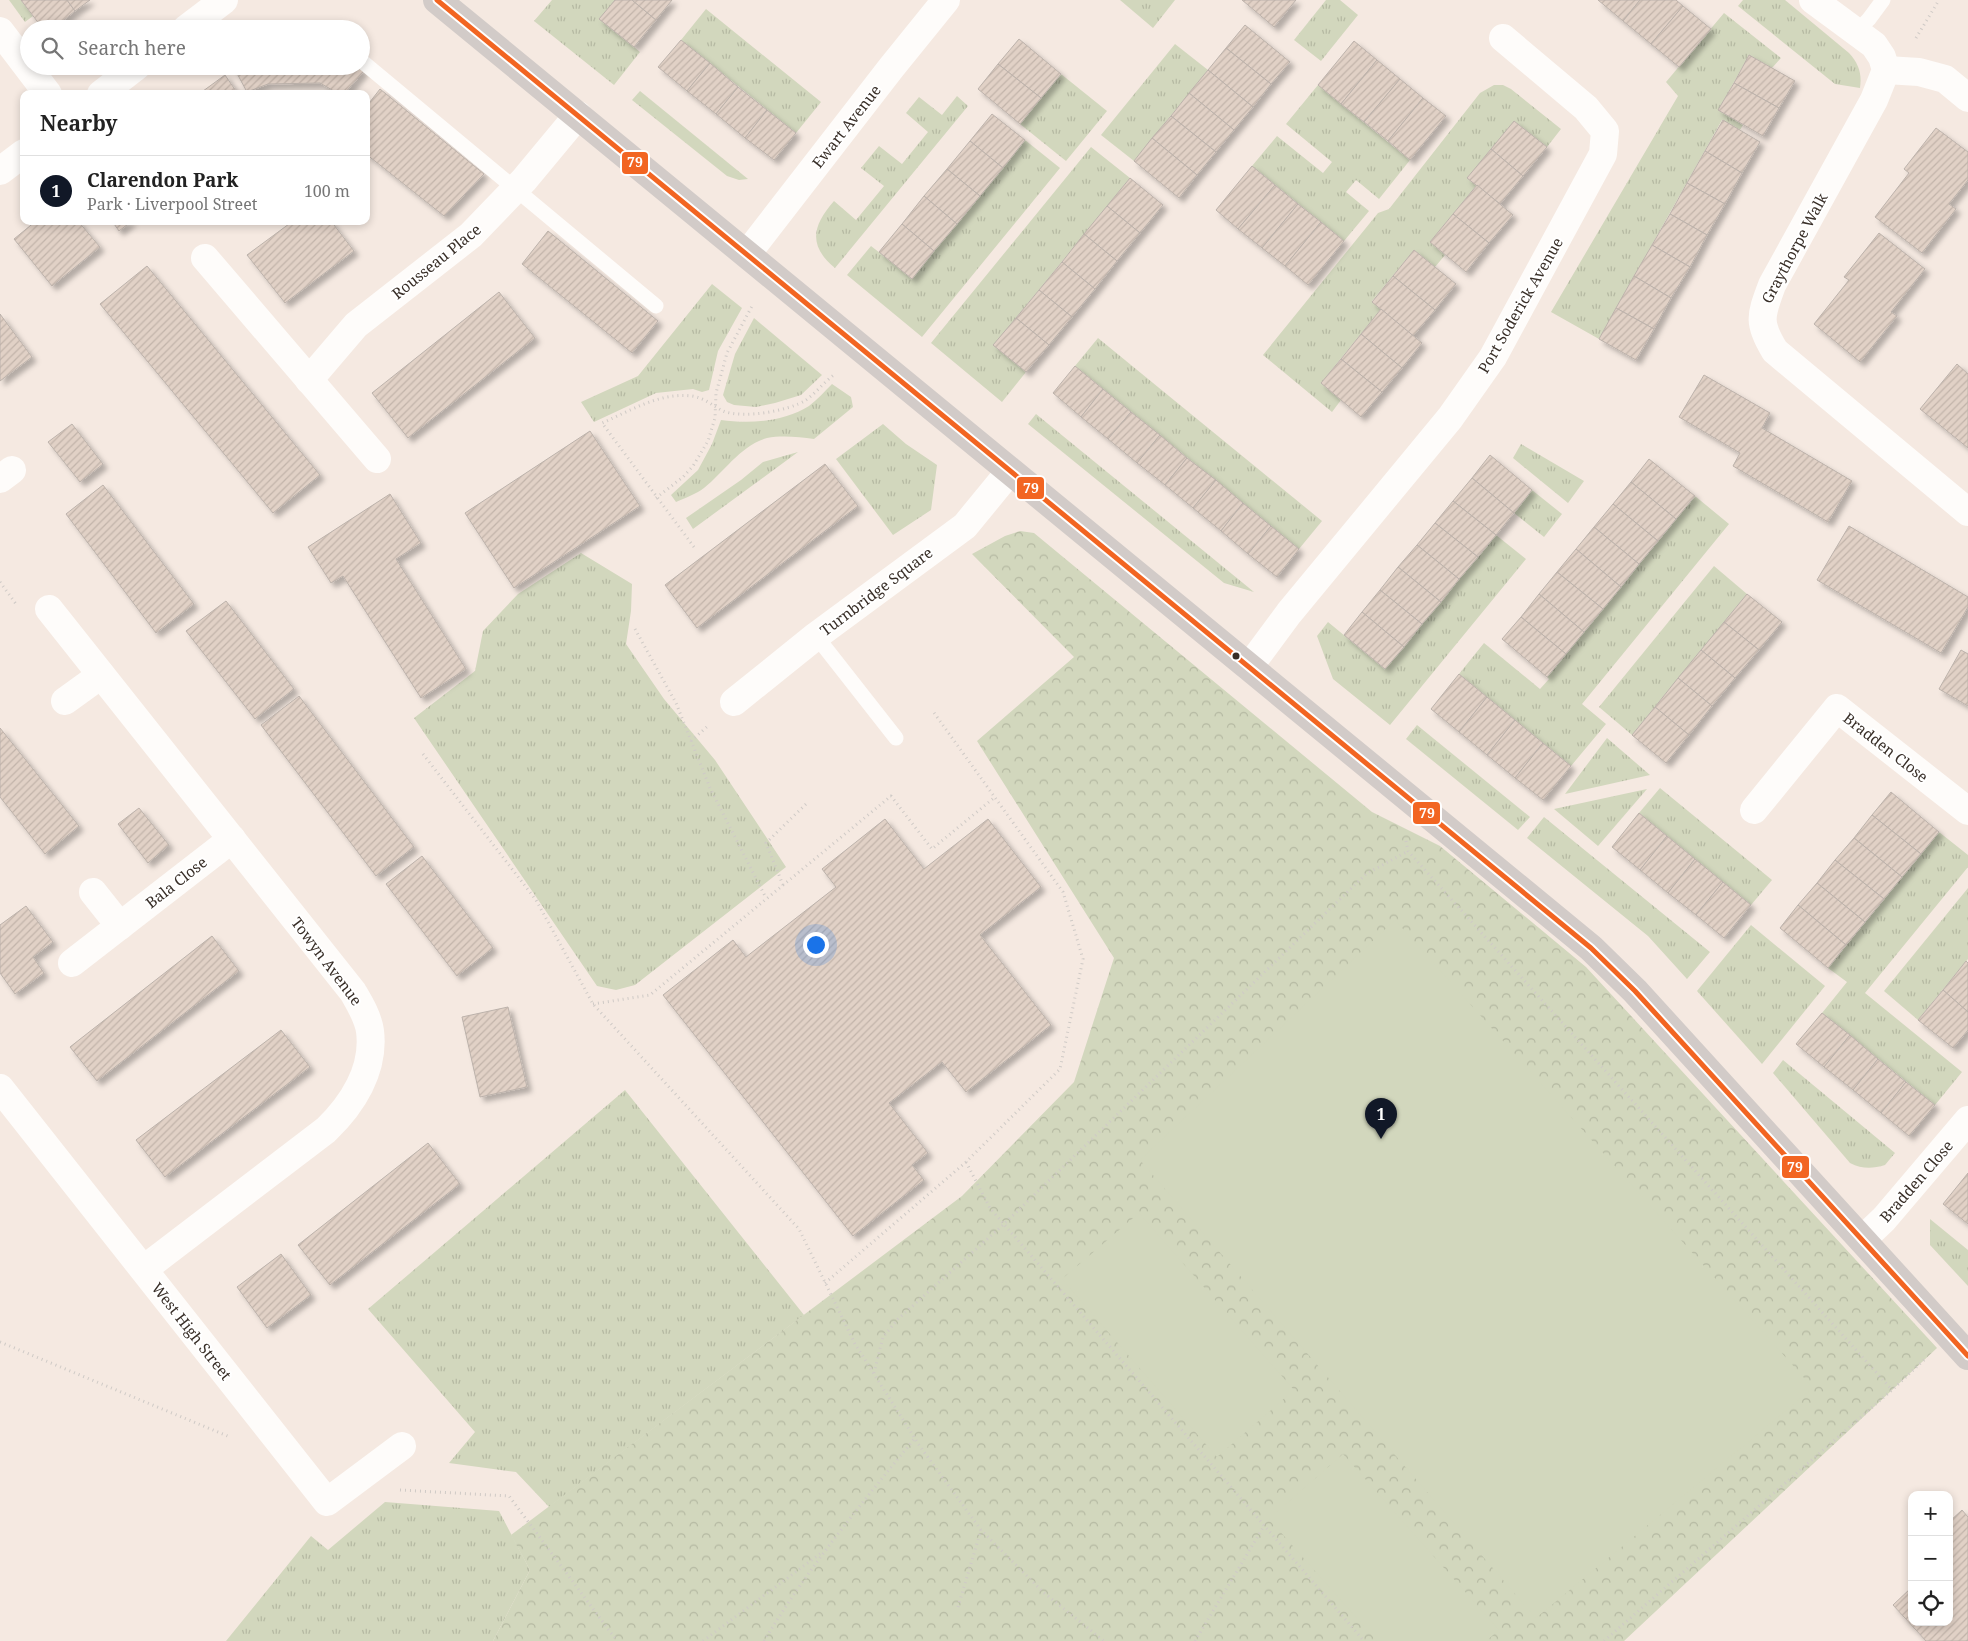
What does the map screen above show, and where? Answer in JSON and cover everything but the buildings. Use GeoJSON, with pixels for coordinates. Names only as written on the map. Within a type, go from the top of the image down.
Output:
{"type":"FeatureCollection","features":[{"type":"Feature","properties":{"kind":"street"},"geometry":{"type":"LineString","coordinates":[[198,20],[224,0]]}},
{"type":"Feature","properties":{"kind":"street"},"geometry":{"type":"LineString","coordinates":[[437,0],[1592,948],[1642,998],[1968,1356]]}},
{"type":"Feature","properties":{"kind":"street","name":"Ewart Avenue"},"geometry":{"type":"LineString","coordinates":[[747,254],[946,0]]}},
{"type":"Feature","properties":{"kind":"street"},"geometry":{"type":"LineString","coordinates":[[1813,0],[1874,45],[1882,58],[1886,70],[1919,72],[1945,79],[1968,98]]}},
{"type":"Feature","properties":{"kind":"street"},"geometry":{"type":"LineString","coordinates":[[0,31],[20,57]]}},
{"type":"Feature","properties":{"kind":"street","name":"Port Soderick Avenue"},"geometry":{"type":"LineString","coordinates":[[1249,667],[1289,613],[1450,418],[1494,357],[1604,154],[1605,131],[1586,108],[1503,38]]}},
{"type":"Feature","properties":{"kind":"street","name":"Graythorpe Walk"},"geometry":{"type":"LineString","coordinates":[[1886,70],[1874,100],[1772,285],[1762,310],[1762,323],[1767,338],[1775,351],[1968,512]]}},
{"type":"Feature","properties":{"kind":"street"},"geometry":{"type":"LineString","coordinates":[[34,75],[45,90]]}},
{"type":"Feature","properties":{"kind":"street"},"geometry":{"type":"LineString","coordinates":[[105,90],[125,75]]}},
{"type":"Feature","properties":{"kind":"street","name":"Rousseau Place"},"geometry":{"type":"LineString","coordinates":[[309,380],[356,325],[471,235],[516,190],[578,115]]}},
{"type":"Feature","properties":{"kind":"street"},"geometry":{"type":"LineString","coordinates":[[0,171],[20,156]]}},
{"type":"Feature","properties":{"kind":"street"},"geometry":{"type":"LineString","coordinates":[[205,258],[377,459]]}},
{"type":"Feature","properties":{"kind":"street","name":"Turnbridge Square"},"geometry":{"type":"LineString","coordinates":[[734,702],[816,636],[965,526],[1010,471]]}},
{"type":"Feature","properties":{"kind":"street","name":"Towyn Avenue"},"geometry":{"type":"LineString","coordinates":[[49,609],[353,992],[364,1012],[370,1031],[370,1052],[366,1071],[357,1093],[343,1113],[326,1130],[144,1269]]}},
{"type":"Feature","properties":{"kind":"street"},"geometry":{"type":"LineString","coordinates":[[65,701],[101,675]]}},
{"type":"Feature","properties":{"kind":"street","name":"Bradden Close"},"geometry":{"type":"LineString","coordinates":[[1754,810],[1837,708],[1968,811]]}},
{"type":"Feature","properties":{"kind":"street","name":"Bala Close"},"geometry":{"type":"LineString","coordinates":[[72,963],[232,839]]}},
{"type":"Feature","properties":{"kind":"street"},"geometry":{"type":"LineString","coordinates":[[93,892],[120,926]]}},
{"type":"Feature","properties":{"kind":"street","name":"West High Street"},"geometry":{"type":"LineString","coordinates":[[0,1088],[327,1502],[402,1446]]}},
{"type":"Feature","properties":{"kind":"street","name":"Bradden Close"},"geometry":{"type":"LineString","coordinates":[[1863,1240],[1884,1219],[1968,1120]]}},
{"type":"Feature","properties":{"kind":"lane"},"geometry":{"type":"LineString","coordinates":[[1856,32],[1869,19],[1883,0]]}},
{"type":"Feature","properties":{"kind":"lane"},"geometry":{"type":"LineString","coordinates":[[370,68],[656,306]]}},
{"type":"Feature","properties":{"kind":"lane"},"geometry":{"type":"LineString","coordinates":[[816,636],[896,738]]}},
{"type":"Feature","properties":{"kind":"path"},"geometry":{"type":"LineString","coordinates":[[1914,41],[1939,0]]}},
{"type":"Feature","properties":{"kind":"path"},"geometry":{"type":"LineString","coordinates":[[656,498],[683,477],[693,466],[708,440],[715,418],[716,393],[726,353],[752,306]]}},
{"type":"Feature","properties":{"kind":"path"},"geometry":{"type":"LineString","coordinates":[[694,547],[602,423],[658,398],[692,396],[716,405],[724,411],[758,414],[805,400],[834,375]]}},
{"type":"Feature","properties":{"kind":"path"},"geometry":{"type":"LineString","coordinates":[[0,582],[18,605]]}},
{"type":"Feature","properties":{"kind":"path"},"geometry":{"type":"LineString","coordinates":[[635,628],[676,703],[710,788],[766,898]]}},
{"type":"Feature","properties":{"kind":"path"},"geometry":{"type":"LineString","coordinates":[[825,1284],[966,1162],[1060,1069],[1083,960],[1063,892],[932,710]]}},
{"type":"Feature","properties":{"kind":"path"},"geometry":{"type":"LineString","coordinates":[[423,754],[536,900],[592,1004],[799,1229],[855,1344],[915,1438],[982,1530],[1043,1592],[1104,1641]]}},
{"type":"Feature","properties":{"kind":"path"},"geometry":{"type":"LineString","coordinates":[[592,1004],[650,995],[891,796],[932,848],[995,797]]}},
{"type":"Feature","properties":{"kind":"path"},"geometry":{"type":"LineString","coordinates":[[783,885],[766,843],[806,804]]}},
{"type":"Feature","properties":{"kind":"path"},"geometry":{"type":"LineString","coordinates":[[1405,832],[1408,851],[1892,1390]]}},
{"type":"Feature","properties":{"kind":"path"},"geometry":{"type":"LineString","coordinates":[[874,1374],[883,1338],[898,1319],[1004,1224],[1366,874],[1408,851]]}},
{"type":"Feature","properties":{"kind":"path"},"geometry":{"type":"LineString","coordinates":[[966,1162],[990,1208],[1364,1641]]}},
{"type":"Feature","properties":{"kind":"path"},"geometry":{"type":"LineString","coordinates":[[1604,1641],[1892,1390],[1949,1336]]}},
{"type":"Feature","properties":{"kind":"path"},"geometry":{"type":"LineString","coordinates":[[0,1342],[232,1438],[265,1423]]}},
{"type":"Feature","properties":{"kind":"path"},"geometry":{"type":"LineString","coordinates":[[764,1641],[790,1598],[824,1551],[915,1438]]}},
{"type":"Feature","properties":{"kind":"path"},"geometry":{"type":"LineString","coordinates":[[346,1487],[508,1496],[617,1641]]}},
{"type":"Feature","properties":{"kind":"path"},"geometry":{"type":"LineString","coordinates":[[1195,1641],[1264,1526]]}},
{"type":"Feature","properties":{"kind":"path"},"geometry":{"type":"LineString","coordinates":[[958,1607],[982,1530]]}},
{"type":"Feature","properties":{"kind":"path"},"geometry":{"type":"LineString","coordinates":[[703,1641],[824,1551]]}},
{"type":"Feature","properties":{"kind":"green space"},"geometry":{"type":"Polygon","coordinates":[[[9,0],[21,0],[33,16],[28,20],[24,20],[9,0]]]}},
{"type":"Feature","properties":{"kind":"green space"},"geometry":{"type":"Polygon","coordinates":[[[552,0],[615,0],[600,19],[640,52],[614,85],[534,21],[552,0]]]}},
{"type":"Feature","properties":{"kind":"green space"},"geometry":{"type":"Polygon","coordinates":[[[1120,0],[1175,0],[1153,28],[1120,0]]]}},
{"type":"Feature","properties":{"kind":"green space"},"geometry":{"type":"Polygon","coordinates":[[[1326,0],[1340,0],[1358,15],[1321,61],[1294,40],[1326,0]]]}},
{"type":"Feature","properties":{"kind":"green space"},"geometry":{"type":"Polygon","coordinates":[[[1743,0],[1785,0],[1849,53],[1859,69],[1861,78],[1860,88],[1835,84],[1738,6],[1743,0]]]}},
{"type":"Feature","properties":{"kind":"green space"},"geometry":{"type":"Polygon","coordinates":[[[706,9],[821,102],[796,133],[681,40],[706,9]]]}},
{"type":"Feature","properties":{"kind":"green space"},"geometry":{"type":"Polygon","coordinates":[[[1724,13],[1781,58],[1772,68],[1749,55],[1719,109],[1743,125],[1740,130],[1722,120],[1599,339],[1551,312],[1678,96],[1666,82],[1724,13]]]}},
{"type":"Feature","properties":{"kind":"green space"},"geometry":{"type":"Polygon","coordinates":[[[1175,44],[1208,70],[1134,161],[1101,135],[1175,44]]]}},
{"type":"Feature","properties":{"kind":"green space"},"geometry":{"type":"Polygon","coordinates":[[[1061,74],[1107,111],[1066,161],[1020,124],[1061,74]]]}},
{"type":"Feature","properties":{"kind":"green space"},"geometry":{"type":"Polygon","coordinates":[[[1318,85],[1410,160],[1379,199],[1356,180],[1346,192],[1369,211],[1344,241],[1252,166],[1277,136],[1323,173],[1332,162],[1286,124],[1318,85]]]}},
{"type":"Feature","properties":{"kind":"green space"},"geometry":{"type":"Polygon","coordinates":[[[1494,85],[1503,85],[1511,89],[1561,129],[1547,147],[1514,121],[1468,177],[1477,185],[1430,242],[1445,255],[1435,267],[1414,250],[1372,301],[1381,309],[1321,383],[1341,400],[1332,412],[1263,355],[1378,213],[1389,209],[1480,93],[1494,85]]]}},
{"type":"Feature","properties":{"kind":"green space"},"geometry":{"type":"Polygon","coordinates":[[[640,91],[748,179],[739,180],[727,176],[632,100],[640,91]]]}},
{"type":"Feature","properties":{"kind":"green space"},"geometry":{"type":"Polygon","coordinates":[[[957,96],[968,106],[835,268],[820,252],[817,244],[818,227],[827,210],[834,201],[856,220],[884,186],[861,168],[879,146],[902,164],[928,132],[906,113],[919,97],[942,115],[957,96]]]}},
{"type":"Feature","properties":{"kind":"green space"},"geometry":{"type":"Polygon","coordinates":[[[1025,140],[1060,168],[922,337],[847,275],[871,246],[912,278],[1025,140]]]}},
{"type":"Feature","properties":{"kind":"green space"},"geometry":{"type":"Polygon","coordinates":[[[1091,147],[1130,178],[994,345],[1026,372],[1002,402],[931,343],[1091,147]]]}},
{"type":"Feature","properties":{"kind":"green space"},"geometry":{"type":"Polygon","coordinates":[[[712,284],[742,308],[718,351],[709,390],[702,392],[693,389],[656,393],[594,422],[581,402],[638,376],[712,284]]]}},
{"type":"Feature","properties":{"kind":"green space"},"geometry":{"type":"Polygon","coordinates":[[[754,318],[822,375],[801,395],[756,407],[734,405],[727,402],[723,395],[735,354],[754,318]]]}},
{"type":"Feature","properties":{"kind":"green space"},"geometry":{"type":"Polygon","coordinates":[[[1098,338],[1322,521],[1299,549],[1075,366],[1098,338]]]}},
{"type":"Feature","properties":{"kind":"green space"},"geometry":{"type":"Polygon","coordinates":[[[832,384],[851,397],[853,407],[814,439],[779,437],[767,438],[758,442],[741,453],[704,488],[676,502],[671,495],[698,470],[712,444],[721,420],[755,422],[789,416],[809,406],[832,384]]]}},
{"type":"Feature","properties":{"kind":"green space"},"geometry":{"type":"Polygon","coordinates":[[[1036,414],[1254,592],[1224,583],[1028,424],[1036,414]]]}},
{"type":"Feature","properties":{"kind":"green space"},"geometry":{"type":"Polygon","coordinates":[[[883,424],[906,444],[937,465],[931,510],[893,535],[836,459],[883,424]]]}},
{"type":"Feature","properties":{"kind":"green space"},"geometry":{"type":"Polygon","coordinates":[[[1521,444],[1584,481],[1568,503],[1513,458],[1521,444]]]}},
{"type":"Feature","properties":{"kind":"green space"},"geometry":{"type":"Polygon","coordinates":[[[798,452],[693,529],[686,518],[741,480],[763,462],[798,452]]]}},
{"type":"Feature","properties":{"kind":"green space"},"geometry":{"type":"Polygon","coordinates":[[[1532,490],[1562,514],[1544,537],[1514,513],[1532,490]]]}},
{"type":"Feature","properties":{"kind":"green space"},"geometry":{"type":"Polygon","coordinates":[[[1695,496],[1729,524],[1582,704],[1606,724],[1571,766],[1459,674],[1484,643],[1540,689],[1549,679],[1547,677],[1695,496]]]}},
{"type":"Feature","properties":{"kind":"green space"},"geometry":{"type":"Polygon","coordinates":[[[1020,531],[1034,533],[1372,812],[1440,846],[1586,967],[1937,1348],[1624,1641],[493,1641],[530,1570],[511,1535],[962,1196],[1074,1082],[1114,958],[977,741],[1074,657],[972,554],[1005,536],[1020,531]]]}},
{"type":"Feature","properties":{"kind":"green space"},"geometry":{"type":"Polygon","coordinates":[[[1496,535],[1526,559],[1390,725],[1333,679],[1317,636],[1328,622],[1385,669],[1496,535]]]}},
{"type":"Feature","properties":{"kind":"green space"},"geometry":{"type":"Polygon","coordinates":[[[581,553],[632,584],[631,611],[626,644],[664,699],[715,760],[786,867],[635,985],[616,990],[597,986],[414,718],[475,671],[483,631],[518,594],[581,553]]]}},
{"type":"Feature","properties":{"kind":"green space"},"geometry":{"type":"Polygon","coordinates":[[[1714,566],[1747,594],[1632,735],[1599,707],[1714,566]]]}},
{"type":"Feature","properties":{"kind":"green space"},"geometry":{"type":"Polygon","coordinates":[[[1417,725],[1530,817],[1518,830],[1406,739],[1417,725]]]}},
{"type":"Feature","properties":{"kind":"green space"},"geometry":{"type":"Polygon","coordinates":[[[1607,738],[1650,775],[1565,794],[1607,738]]]}},
{"type":"Feature","properties":{"kind":"green space"},"geometry":{"type":"Polygon","coordinates":[[[1660,788],[1772,880],[1751,905],[1639,813],[1660,788]]]}},
{"type":"Feature","properties":{"kind":"green space"},"geometry":{"type":"Polygon","coordinates":[[[1647,789],[1598,846],[1554,809],[1647,789]]]}},
{"type":"Feature","properties":{"kind":"green space"},"geometry":{"type":"Polygon","coordinates":[[[1544,817],[1710,952],[1687,979],[1648,936],[1527,838],[1544,817]]]}},
{"type":"Feature","properties":{"kind":"green space"},"geometry":{"type":"Polygon","coordinates":[[[1939,832],[1968,855],[1968,867],[1865,993],[1962,1072],[1935,1105],[1822,1013],[1847,982],[1828,968],[1939,832]]]}},
{"type":"Feature","properties":{"kind":"green space"},"geometry":{"type":"Polygon","coordinates":[[[1968,888],[1968,959],[1918,1020],[1884,991],[1968,888]]]}},
{"type":"Feature","properties":{"kind":"green space"},"geometry":{"type":"Polygon","coordinates":[[[1395,920],[1813,1388],[1536,1618],[1140,1160],[1395,920]]]}},
{"type":"Feature","properties":{"kind":"green space"},"geometry":{"type":"Polygon","coordinates":[[[1751,925],[1825,986],[1762,1064],[1697,991],[1751,925]]]}},
{"type":"Feature","properties":{"kind":"green space"},"geometry":{"type":"Polygon","coordinates":[[[1783,1060],[1895,1153],[1885,1165],[1867,1168],[1850,1163],[1773,1073],[1783,1060]]]}},
{"type":"Feature","properties":{"kind":"green space"},"geometry":{"type":"Polygon","coordinates":[[[625,1090],[804,1315],[549,1507],[516,1472],[449,1463],[475,1432],[368,1309],[625,1090]]]}},
{"type":"Feature","properties":{"kind":"green space"},"geometry":{"type":"Polygon","coordinates":[[[1139,1213],[1294,1390],[1217,1457],[1062,1279],[1139,1213]]]}},
{"type":"Feature","properties":{"kind":"green space"},"geometry":{"type":"Polygon","coordinates":[[[1930,1219],[1968,1250],[1968,1286],[1930,1245],[1930,1219]]]}},
{"type":"Feature","properties":{"kind":"green space"},"geometry":{"type":"Polygon","coordinates":[[[1343,1454],[1499,1630],[1486,1641],[1377,1641],[1269,1519],[1343,1454]]]}},
{"type":"Feature","properties":{"kind":"green space"},"geometry":{"type":"Polygon","coordinates":[[[385,1502],[499,1511],[530,1570],[493,1641],[226,1641],[311,1536],[328,1550],[385,1502]]]}},
{"type":"Feature","properties":{"kind":"transit line","name":"79"},"geometry":{"type":"LineString","coordinates":[[437,0],[1591,948],[1635,991],[1968,1356]]}},
{"type":"Feature","properties":{"kind":"place","name":"Clarendon Park"},"geometry":{"type":"Point","coordinates":[1381,1139]}}]}
